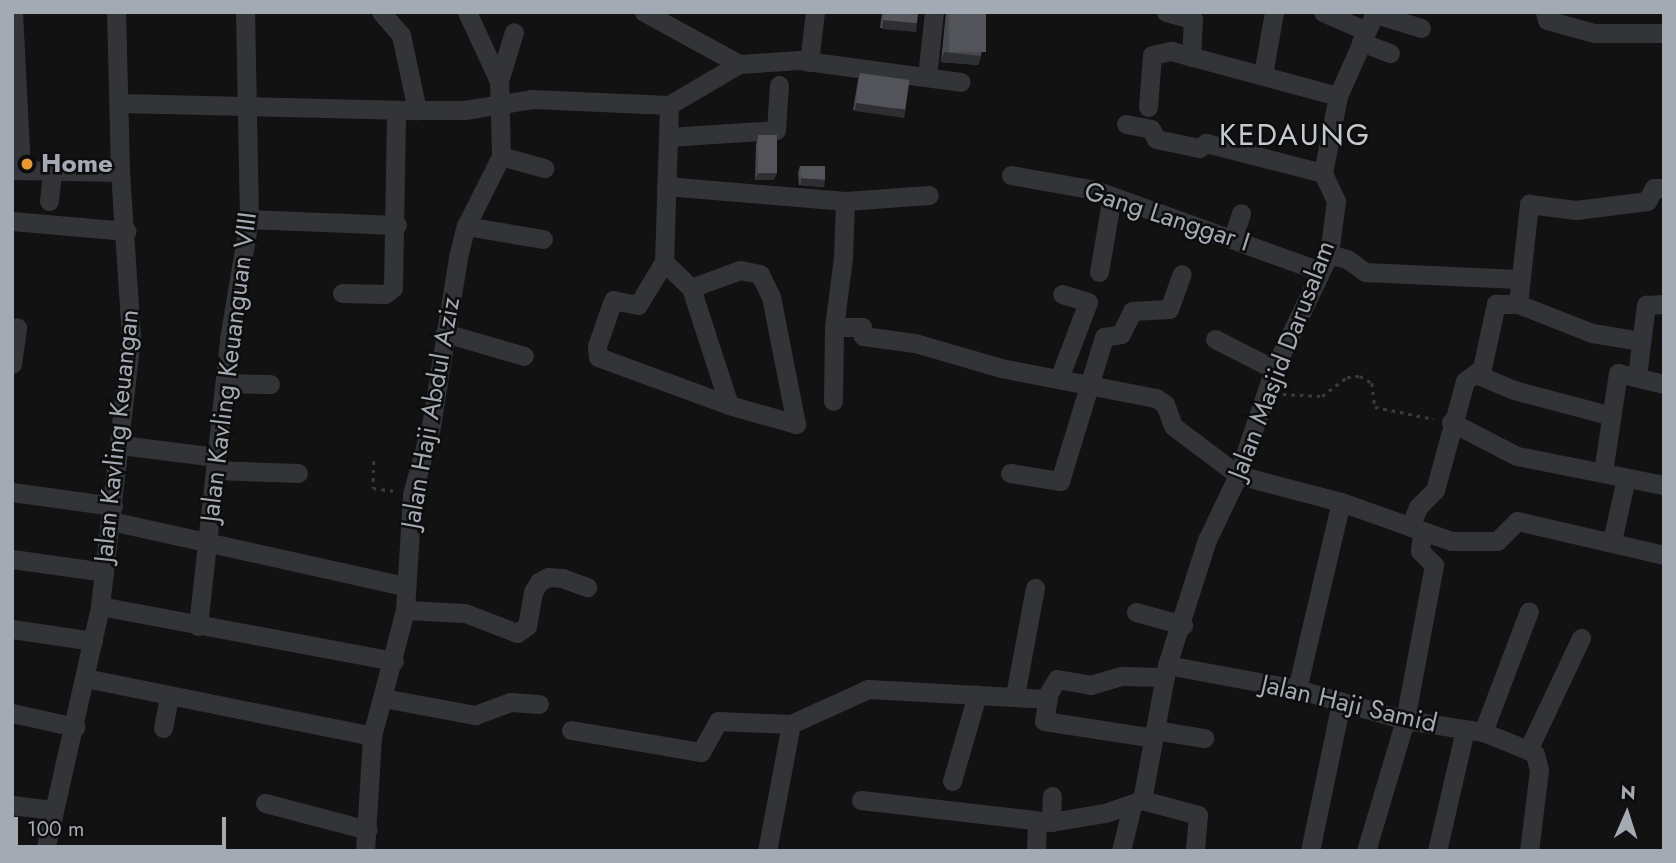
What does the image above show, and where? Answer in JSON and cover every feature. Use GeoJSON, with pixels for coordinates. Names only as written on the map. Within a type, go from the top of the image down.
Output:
{"type":"FeatureCollection","features":[{"type":"Feature","properties":{"kind":"street"},"geometry":{"type":"LineString","coordinates":[[116,12],[121,103],[396,110],[502,106],[532,99],[670,105],[739,64],[809,62],[961,82]]}},
{"type":"Feature","properties":{"kind":"street","name":"Jalan Kavling Keuanguan VIII"},"geometry":{"type":"LineString","coordinates":[[198,626],[210,541],[215,464],[225,383],[249,219],[246,12]]}},
{"type":"Feature","properties":{"kind":"street"},"geometry":{"type":"LineString","coordinates":[[381,12],[401,36],[417,110]]}},
{"type":"Feature","properties":{"kind":"street"},"geometry":{"type":"LineString","coordinates":[[467,12],[499,81]]}},
{"type":"Feature","properties":{"kind":"street"},"geometry":{"type":"LineString","coordinates":[[809,62],[815,12]]}},
{"type":"Feature","properties":{"kind":"street"},"geometry":{"type":"LineString","coordinates":[[927,77],[934,12]]}},
{"type":"Feature","properties":{"kind":"street"},"geometry":{"type":"LineString","coordinates":[[1166,12],[1193,19],[1191,57]]}},
{"type":"Feature","properties":{"kind":"street"},"geometry":{"type":"LineString","coordinates":[[1263,74],[1274,12]]}},
{"type":"Feature","properties":{"kind":"street"},"geometry":{"type":"LineString","coordinates":[[1323,12],[1369,25],[1421,28]]}},
{"type":"Feature","properties":{"kind":"street"},"geometry":{"type":"LineString","coordinates":[[1545,12],[1547,20],[1594,33],[1664,33]]}},
{"type":"Feature","properties":{"kind":"street"},"geometry":{"type":"LineString","coordinates":[[651,14],[739,64]]}},
{"type":"Feature","properties":{"kind":"street"},"geometry":{"type":"LineString","coordinates":[[13,25],[17,169],[120,172]]}},
{"type":"Feature","properties":{"kind":"street"},"geometry":{"type":"LineString","coordinates":[[1369,25],[1390,53]]}},
{"type":"Feature","properties":{"kind":"street","name":"Jalan Masjid Darusalam"},"geometry":{"type":"LineString","coordinates":[[1121,851],[1155,734],[1166,671],[1183,625],[1207,540],[1238,475],[1269,391],[1274,369],[1324,262],[1336,201],[1324,173],[1338,96],[1369,25]]}},
{"type":"Feature","properties":{"kind":"street"},"geometry":{"type":"LineString","coordinates":[[499,81],[514,32]]}},
{"type":"Feature","properties":{"kind":"street"},"geometry":{"type":"LineString","coordinates":[[1148,107],[1152,55],[1171,51],[1338,96]]}},
{"type":"Feature","properties":{"kind":"street","name":"Jalan Haji Abdul Aziz"},"geometry":{"type":"LineString","coordinates":[[365,851],[372,736],[394,662],[405,610],[412,494],[431,426],[445,332],[466,226],[501,156],[502,106],[499,81]]}},
{"type":"Feature","properties":{"kind":"street"},"geometry":{"type":"LineString","coordinates":[[668,137],[776,130],[779,85]]}},
{"type":"Feature","properties":{"kind":"street","name":"Jalan Kavling Keuangan"},"geometry":{"type":"LineString","coordinates":[[45,851],[75,727],[100,606],[121,445],[132,316],[127,230],[120,172],[121,103]]}},
{"type":"Feature","properties":{"kind":"street"},"geometry":{"type":"LineString","coordinates":[[670,105],[664,262],[638,305],[613,300],[597,346],[598,356],[729,405],[796,424],[771,297],[760,274],[753,269],[691,288]]}},
{"type":"Feature","properties":{"kind":"street"},"geometry":{"type":"LineString","coordinates":[[342,293],[391,290],[397,225],[396,110]]}},
{"type":"Feature","properties":{"kind":"street"},"geometry":{"type":"LineString","coordinates":[[1126,124],[1151,129],[1156,139],[1199,148],[1206,143],[1324,173]]}},
{"type":"Feature","properties":{"kind":"street"},"geometry":{"type":"LineString","coordinates":[[501,156],[544,168]]}},
{"type":"Feature","properties":{"kind":"street"},"geometry":{"type":"LineString","coordinates":[[50,201],[52,170]]}},
{"type":"Feature","properties":{"kind":"street","name":"Gang Langgar I"},"geometry":{"type":"LineString","coordinates":[[1011,175],[1112,196],[1233,238],[1324,262],[1347,259],[1365,272],[1518,279]]}},
{"type":"Feature","properties":{"kind":"street"},"geometry":{"type":"LineString","coordinates":[[666,186],[845,201],[929,195]]}},
{"type":"Feature","properties":{"kind":"street"},"geometry":{"type":"LineString","coordinates":[[1518,304],[1518,279],[1529,204],[1576,210],[1647,201],[1654,188],[1664,188]]}},
{"type":"Feature","properties":{"kind":"street"},"geometry":{"type":"LineString","coordinates":[[1099,272],[1112,196]]}},
{"type":"Feature","properties":{"kind":"street"},"geometry":{"type":"LineString","coordinates":[[833,401],[834,327],[843,258],[845,201]]}},
{"type":"Feature","properties":{"kind":"street"},"geometry":{"type":"LineString","coordinates":[[1233,238],[1241,213]]}},
{"type":"Feature","properties":{"kind":"street"},"geometry":{"type":"LineString","coordinates":[[249,219],[397,225]]}},
{"type":"Feature","properties":{"kind":"street"},"geometry":{"type":"LineString","coordinates":[[12,221],[127,230]]}},
{"type":"Feature","properties":{"kind":"street"},"geometry":{"type":"LineString","coordinates":[[466,226],[543,239]]}},
{"type":"Feature","properties":{"kind":"street"},"geometry":{"type":"LineString","coordinates":[[664,262],[691,288],[729,405]]}},
{"type":"Feature","properties":{"kind":"street"},"geometry":{"type":"LineString","coordinates":[[1010,473],[1060,481],[1104,337],[1123,331],[1132,311],[1169,309],[1182,274]]}},
{"type":"Feature","properties":{"kind":"street"},"geometry":{"type":"LineString","coordinates":[[1060,376],[1088,302],[1062,294]]}},
{"type":"Feature","properties":{"kind":"street"},"geometry":{"type":"LineString","coordinates":[[1366,851],[1405,720],[1434,565],[1420,551],[1416,530],[1418,507],[1435,490],[1451,422],[1465,381],[1482,368],[1496,304],[1518,304],[1592,332],[1640,341]]}},
{"type":"Feature","properties":{"kind":"street"},"geometry":{"type":"LineString","coordinates":[[1603,472],[1627,374],[1640,341],[1646,305],[1664,304]]}},
{"type":"Feature","properties":{"kind":"street"},"geometry":{"type":"LineString","coordinates":[[12,364],[17,327]]}},
{"type":"Feature","properties":{"kind":"street"},"geometry":{"type":"LineString","coordinates":[[834,327],[862,327],[863,336],[915,343],[1001,368],[1060,376],[1156,398],[1165,404],[1173,426],[1238,475],[1341,502],[1451,541],[1488,544],[1517,521],[1664,555]]}},
{"type":"Feature","properties":{"kind":"street"},"geometry":{"type":"LineString","coordinates":[[445,332],[524,356]]}},
{"type":"Feature","properties":{"kind":"street"},"geometry":{"type":"LineString","coordinates":[[1214,340],[1274,369]]}},
{"type":"Feature","properties":{"kind":"street"},"geometry":{"type":"LineString","coordinates":[[1476,374],[1525,393],[1604,414]]}},
{"type":"Feature","properties":{"kind":"street"},"geometry":{"type":"LineString","coordinates":[[1627,374],[1664,384]]}},
{"type":"Feature","properties":{"kind":"street"},"geometry":{"type":"LineString","coordinates":[[225,383],[271,384]]}},
{"type":"Feature","properties":{"kind":"street"},"geometry":{"type":"LineString","coordinates":[[1451,422],[1488,437],[1517,456],[1664,485]]}},
{"type":"Feature","properties":{"kind":"street"},"geometry":{"type":"LineString","coordinates":[[121,445],[215,464],[298,473]]}},
{"type":"Feature","properties":{"kind":"street"},"geometry":{"type":"LineString","coordinates":[[1612,541],[1626,478]]}},
{"type":"Feature","properties":{"kind":"street"},"geometry":{"type":"LineString","coordinates":[[12,492],[405,586]]}},
{"type":"Feature","properties":{"kind":"street"},"geometry":{"type":"LineString","coordinates":[[1297,689],[1341,502]]}},
{"type":"Feature","properties":{"kind":"street"},"geometry":{"type":"LineString","coordinates":[[12,559],[104,572]]}},
{"type":"Feature","properties":{"kind":"street"},"geometry":{"type":"LineString","coordinates":[[405,610],[465,614],[517,633],[527,626],[533,592],[539,582],[548,577],[562,578],[587,587]]}},
{"type":"Feature","properties":{"kind":"street"},"geometry":{"type":"LineString","coordinates":[[1015,695],[1035,588]]}},
{"type":"Feature","properties":{"kind":"street"},"geometry":{"type":"LineString","coordinates":[[100,606],[394,662]]}},
{"type":"Feature","properties":{"kind":"street"},"geometry":{"type":"LineString","coordinates":[[1437,851],[1474,731],[1528,611]]}},
{"type":"Feature","properties":{"kind":"street"},"geometry":{"type":"LineString","coordinates":[[1136,612],[1183,625]]}},
{"type":"Feature","properties":{"kind":"street"},"geometry":{"type":"LineString","coordinates":[[12,629],[93,641]]}},
{"type":"Feature","properties":{"kind":"street"},"geometry":{"type":"LineString","coordinates":[[1529,851],[1539,770],[1535,754],[1528,750],[1581,638]]}},
{"type":"Feature","properties":{"kind":"street","name":"Jalan Haji Samid"},"geometry":{"type":"LineString","coordinates":[[1048,698],[1056,679],[1090,685],[1122,676],[1166,671],[1297,689],[1405,720],[1474,731],[1528,750]]}},
{"type":"Feature","properties":{"kind":"street"},"geometry":{"type":"LineString","coordinates":[[85,678],[372,736]]}},
{"type":"Feature","properties":{"kind":"street"},"geometry":{"type":"LineString","coordinates":[[571,730],[701,752],[718,721],[791,724],[868,689],[1048,698],[1044,722],[1204,738]]}},
{"type":"Feature","properties":{"kind":"street"},"geometry":{"type":"LineString","coordinates":[[952,781],[977,695]]}},
{"type":"Feature","properties":{"kind":"street"},"geometry":{"type":"LineString","coordinates":[[163,728],[169,696]]}},
{"type":"Feature","properties":{"kind":"street"},"geometry":{"type":"LineString","coordinates":[[383,698],[475,715],[511,702],[539,704]]}},
{"type":"Feature","properties":{"kind":"street"},"geometry":{"type":"LineString","coordinates":[[1310,851],[1341,702]]}},
{"type":"Feature","properties":{"kind":"street"},"geometry":{"type":"LineString","coordinates":[[12,713],[75,727]]}},
{"type":"Feature","properties":{"kind":"street"},"geometry":{"type":"LineString","coordinates":[[767,851],[791,724]]}},
{"type":"Feature","properties":{"kind":"street"},"geometry":{"type":"LineString","coordinates":[[1036,851],[1052,796]]}},
{"type":"Feature","properties":{"kind":"street"},"geometry":{"type":"LineString","coordinates":[[861,800],[1044,822],[1137,803],[1198,815],[1195,851]]}},
{"type":"Feature","properties":{"kind":"street"},"geometry":{"type":"LineString","coordinates":[[265,803],[368,830]]}},
{"type":"Feature","properties":{"kind":"street"},"geometry":{"type":"LineString","coordinates":[[12,805],[53,810]]}},
{"type":"Feature","properties":{"kind":"path"},"geometry":{"type":"LineString","coordinates":[[1269,391],[1322,396],[1347,377],[1360,376],[1372,383],[1375,407],[1451,422]]}},
{"type":"Feature","properties":{"kind":"path"},"geometry":{"type":"LineString","coordinates":[[374,461],[373,488],[412,494]]}},
{"type":"Feature","properties":{"kind":"building"},"geometry":{"type":"Polygon","coordinates":[[[884,12],[918,12],[917,23],[883,20],[884,12]]]}},
{"type":"Feature","properties":{"kind":"building"},"geometry":{"type":"Polygon","coordinates":[[[949,12],[986,12],[986,52],[949,52],[949,12]]]}},
{"type":"Feature","properties":{"kind":"building"},"geometry":{"type":"Polygon","coordinates":[[[860,73],[910,80],[905,110],[856,103],[860,73]]]}},
{"type":"Feature","properties":{"kind":"building"},"geometry":{"type":"Polygon","coordinates":[[[758,135],[777,135],[777,173],[758,173],[758,135]]]}},
{"type":"Feature","properties":{"kind":"building"},"geometry":{"type":"Polygon","coordinates":[[[800,166],[825,166],[825,180],[801,178],[800,166]]]}},
{"type":"Feature","properties":{"kind":"place","name":"Home"},"geometry":{"type":"Point","coordinates":[27,164]}},
{"type":"Feature","properties":{"kind":"district","name":"KEDAUNG"},"geometry":{"type":"Point","coordinates":[1295,135]}}]}
